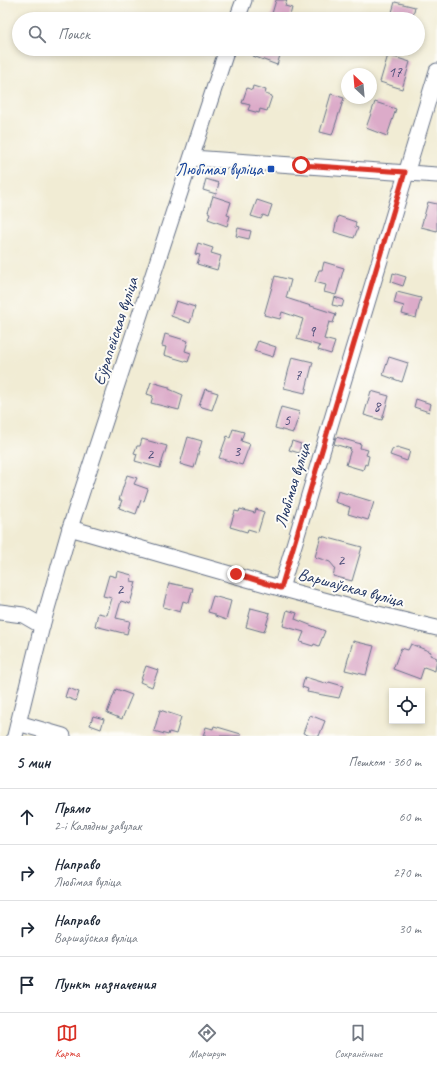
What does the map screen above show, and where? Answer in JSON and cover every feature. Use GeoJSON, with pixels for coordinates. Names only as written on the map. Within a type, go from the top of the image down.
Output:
{"type":"FeatureCollection","features":[{"type":"Feature","properties":{"kind":"street"},"geometry":{"type":"LineString","coordinates":[[240,12],[244,0]]}},
{"type":"Feature","properties":{"kind":"street","name":"Еўрапейская вуліца"},"geometry":{"type":"LineString","coordinates":[[16,729],[42,626],[70,528],[225,56]]}},
{"type":"Feature","properties":{"kind":"street","name":"Любімая вуліца"},"geometry":{"type":"LineString","coordinates":[[281,588],[405,172],[437,71]]}},
{"type":"Feature","properties":{"kind":"street"},"geometry":{"type":"LineString","coordinates":[[192,158],[437,175]]}},
{"type":"Feature","properties":{"kind":"street","name":"Варшаўская вуліца"},"geometry":{"type":"LineString","coordinates":[[70,528],[281,588],[377,614],[437,628]]}},
{"type":"Feature","properties":{"kind":"street"},"geometry":{"type":"LineString","coordinates":[[0,612],[16,612],[42,626]]}},
{"type":"Feature","properties":{"kind":"street"},"geometry":{"type":"LineString","coordinates":[[16,729],[63,736]]}},
{"type":"Feature","properties":{"kind":"building"},"geometry":{"type":"Polygon","coordinates":[[[276,0],[287,0],[285,6],[292,8],[291,12],[272,12],[276,0]]]}},
{"type":"Feature","properties":{"kind":"building"},"geometry":{"type":"Polygon","coordinates":[[[395,2],[415,7],[414,12],[392,12],[395,2]]]}},
{"type":"Feature","properties":{"kind":"building"},"geometry":{"type":"Polygon","coordinates":[[[253,56],[280,56],[277,65],[253,56]]]}},
{"type":"Feature","properties":{"kind":"building"},"geometry":{"type":"Polygon","coordinates":[[[388,56],[410,62],[402,89],[380,82],[388,56]]]}},
{"type":"Feature","properties":{"kind":"building"},"geometry":{"type":"Polygon","coordinates":[[[253,86],[266,90],[265,94],[272,96],[267,111],[260,109],[259,113],[248,110],[250,105],[242,103],[247,88],[252,90],[253,86]]]}},
{"type":"Feature","properties":{"kind":"building"},"geometry":{"type":"Polygon","coordinates":[[[331,94],[341,97],[342,104],[332,135],[320,132],[331,94]]]}},
{"type":"Feature","properties":{"kind":"building"},"geometry":{"type":"Polygon","coordinates":[[[377,103],[396,109],[387,136],[366,128],[374,104],[377,103]]]}},
{"type":"Feature","properties":{"kind":"building"},"geometry":{"type":"Polygon","coordinates":[[[206,179],[219,183],[216,194],[203,190],[206,179]]]}},
{"type":"Feature","properties":{"kind":"building"},"geometry":{"type":"Polygon","coordinates":[[[213,196],[231,202],[227,215],[230,216],[227,226],[208,219],[210,213],[208,212],[213,196]]]}},
{"type":"Feature","properties":{"kind":"building"},"geometry":{"type":"Polygon","coordinates":[[[257,200],[272,205],[268,217],[263,215],[261,219],[251,216],[257,200]]]}},
{"type":"Feature","properties":{"kind":"building"},"geometry":{"type":"Polygon","coordinates":[[[428,202],[437,204],[437,231],[421,227],[428,202]]]}},
{"type":"Feature","properties":{"kind":"building"},"geometry":{"type":"Polygon","coordinates":[[[338,216],[356,222],[355,227],[358,228],[354,238],[334,232],[338,216]]]}},
{"type":"Feature","properties":{"kind":"building"},"geometry":{"type":"Polygon","coordinates":[[[238,228],[251,231],[249,239],[236,236],[238,228]]]}},
{"type":"Feature","properties":{"kind":"building"},"geometry":{"type":"Polygon","coordinates":[[[198,243],[213,248],[211,253],[221,256],[217,270],[197,264],[200,255],[195,254],[198,243]]]}},
{"type":"Feature","properties":{"kind":"building"},"geometry":{"type":"Polygon","coordinates":[[[324,262],[344,268],[336,295],[324,292],[326,285],[315,282],[319,270],[322,270],[324,262]]]}},
{"type":"Feature","properties":{"kind":"building"},"geometry":{"type":"Polygon","coordinates":[[[393,273],[406,277],[403,286],[391,282],[393,273]]]}},
{"type":"Feature","properties":{"kind":"building"},"geometry":{"type":"Polygon","coordinates":[[[275,276],[291,280],[286,298],[336,314],[333,323],[329,322],[324,339],[335,342],[331,354],[318,350],[320,346],[297,339],[303,319],[282,312],[280,319],[264,315],[275,276]]]}},
{"type":"Feature","properties":{"kind":"building"},"geometry":{"type":"Polygon","coordinates":[[[397,292],[421,298],[416,318],[402,314],[404,306],[394,303],[397,292]]]}},
{"type":"Feature","properties":{"kind":"building"},"geometry":{"type":"Polygon","coordinates":[[[334,297],[344,300],[342,307],[332,305],[334,297]]]}},
{"type":"Feature","properties":{"kind":"building"},"geometry":{"type":"Polygon","coordinates":[[[176,301],[195,307],[190,323],[171,316],[176,301]]]}},
{"type":"Feature","properties":{"kind":"building"},"geometry":{"type":"Polygon","coordinates":[[[165,334],[188,341],[185,351],[191,353],[188,362],[164,355],[166,347],[162,346],[165,334]]]}},
{"type":"Feature","properties":{"kind":"building"},"geometry":{"type":"Polygon","coordinates":[[[258,341],[276,347],[273,357],[254,351],[258,341]]]}},
{"type":"Feature","properties":{"kind":"building"},"geometry":{"type":"Polygon","coordinates":[[[292,357],[313,362],[305,393],[284,388],[292,357]]]}},
{"type":"Feature","properties":{"kind":"building"},"geometry":{"type":"Polygon","coordinates":[[[389,357],[408,363],[402,382],[383,375],[389,357]]]}},
{"type":"Feature","properties":{"kind":"building"},"geometry":{"type":"Polygon","coordinates":[[[151,382],[169,387],[169,389],[183,395],[179,410],[151,403],[153,396],[147,394],[151,382]]]}},
{"type":"Feature","properties":{"kind":"building"},"geometry":{"type":"Polygon","coordinates":[[[205,389],[218,393],[212,410],[199,406],[205,389]]]}},
{"type":"Feature","properties":{"kind":"building"},"geometry":{"type":"Polygon","coordinates":[[[371,391],[389,396],[382,420],[364,415],[371,391]]]}},
{"type":"Feature","properties":{"kind":"building"},"geometry":{"type":"Polygon","coordinates":[[[416,399],[431,404],[429,412],[414,407],[416,399]]]}},
{"type":"Feature","properties":{"kind":"building"},"geometry":{"type":"Polygon","coordinates":[[[281,407],[300,412],[293,433],[275,428],[281,407]]]}},
{"type":"Feature","properties":{"kind":"building"},"geometry":{"type":"Polygon","coordinates":[[[233,429],[244,432],[241,441],[250,444],[242,465],[219,458],[227,436],[230,438],[233,429]]]}},
{"type":"Feature","properties":{"kind":"building"},"geometry":{"type":"Polygon","coordinates":[[[188,437],[202,441],[194,468],[180,464],[188,437]]]}},
{"type":"Feature","properties":{"kind":"building"},"geometry":{"type":"Polygon","coordinates":[[[336,437],[361,444],[360,448],[368,450],[366,455],[369,456],[367,465],[365,464],[363,470],[346,465],[351,449],[334,444],[336,437]]]}},
{"type":"Feature","properties":{"kind":"building"},"geometry":{"type":"Polygon","coordinates":[[[142,439],[167,446],[160,468],[135,461],[137,454],[134,453],[137,446],[140,446],[142,439]]]}},
{"type":"Feature","properties":{"kind":"building"},"geometry":{"type":"Polygon","coordinates":[[[292,441],[301,444],[299,453],[289,450],[292,441]]]}},
{"type":"Feature","properties":{"kind":"building"},"geometry":{"type":"Polygon","coordinates":[[[397,447],[410,451],[407,461],[390,455],[392,450],[397,447]]]}},
{"type":"Feature","properties":{"kind":"building"},"geometry":{"type":"Polygon","coordinates":[[[127,475],[137,478],[134,484],[148,489],[144,501],[141,500],[136,514],[119,508],[122,500],[119,500],[127,475]]]}},
{"type":"Feature","properties":{"kind":"building"},"geometry":{"type":"Polygon","coordinates":[[[338,491],[374,502],[368,520],[348,514],[350,507],[335,502],[338,491]]]}},
{"type":"Feature","properties":{"kind":"building"},"geometry":{"type":"Polygon","coordinates":[[[240,509],[255,513],[256,509],[264,512],[258,532],[248,529],[247,532],[230,527],[235,511],[239,512],[240,509]]]}},
{"type":"Feature","properties":{"kind":"building"},"geometry":{"type":"Polygon","coordinates":[[[321,536],[362,547],[352,581],[333,576],[335,568],[330,562],[315,557],[321,536]]]}},
{"type":"Feature","properties":{"kind":"building"},"geometry":{"type":"Polygon","coordinates":[[[117,571],[132,575],[131,581],[136,582],[130,604],[121,601],[116,618],[130,621],[127,634],[95,626],[98,613],[107,615],[112,598],[103,596],[109,575],[116,577],[117,571]]]}},
{"type":"Feature","properties":{"kind":"building"},"geometry":{"type":"Polygon","coordinates":[[[169,583],[193,588],[189,603],[183,601],[180,612],[163,607],[169,583]]]}},
{"type":"Feature","properties":{"kind":"building"},"geometry":{"type":"Polygon","coordinates":[[[213,596],[231,601],[226,620],[208,612],[213,596]]]}},
{"type":"Feature","properties":{"kind":"building"},"geometry":{"type":"Polygon","coordinates":[[[251,608],[270,613],[264,632],[246,627],[251,608]]]}},
{"type":"Feature","properties":{"kind":"building"},"geometry":{"type":"Polygon","coordinates":[[[287,610],[297,613],[295,619],[325,631],[319,646],[314,644],[313,646],[300,642],[304,632],[283,626],[287,610]]]}},
{"type":"Feature","properties":{"kind":"building"},"geometry":{"type":"Polygon","coordinates":[[[353,641],[374,646],[366,675],[345,670],[353,641]]]}},
{"type":"Feature","properties":{"kind":"building"},"geometry":{"type":"Polygon","coordinates":[[[411,644],[431,652],[430,655],[437,658],[435,671],[424,667],[420,679],[393,669],[401,648],[408,650],[411,644]]]}},
{"type":"Feature","properties":{"kind":"building"},"geometry":{"type":"Polygon","coordinates":[[[146,666],[158,670],[152,687],[140,682],[146,666]]]}},
{"type":"Feature","properties":{"kind":"building"},"geometry":{"type":"Polygon","coordinates":[[[305,677],[328,684],[329,682],[343,686],[339,698],[307,692],[308,689],[302,687],[305,677]]]}},
{"type":"Feature","properties":{"kind":"building"},"geometry":{"type":"Polygon","coordinates":[[[68,688],[79,692],[76,701],[65,697],[68,688]]]}},
{"type":"Feature","properties":{"kind":"building"},"geometry":{"type":"Polygon","coordinates":[[[116,689],[132,695],[122,719],[107,713],[116,689]]]}},
{"type":"Feature","properties":{"kind":"building"},"geometry":{"type":"Polygon","coordinates":[[[160,710],[181,717],[176,734],[169,732],[168,735],[154,731],[160,710]]]}},
{"type":"Feature","properties":{"kind":"building"},"geometry":{"type":"Polygon","coordinates":[[[310,715],[325,721],[319,736],[310,736],[303,733],[310,715]]]}},
{"type":"Feature","properties":{"kind":"building"},"geometry":{"type":"Polygon","coordinates":[[[93,716],[104,719],[101,729],[90,725],[93,716]]]}},
{"type":"Feature","properties":{"kind":"building"},"geometry":{"type":"Polygon","coordinates":[[[214,726],[241,734],[241,736],[203,736],[206,727],[213,729],[214,726]]]}},
{"type":"Feature","properties":{"kind":"place","name":"Любімая вуліца"},"geometry":{"type":"Point","coordinates":[271,169]}},
{"type":"Feature","properties":{"kind":"route"},"geometry":{"type":"LineString","coordinates":[[236,574],[281,588],[405,172],[301,165]]}}]}
